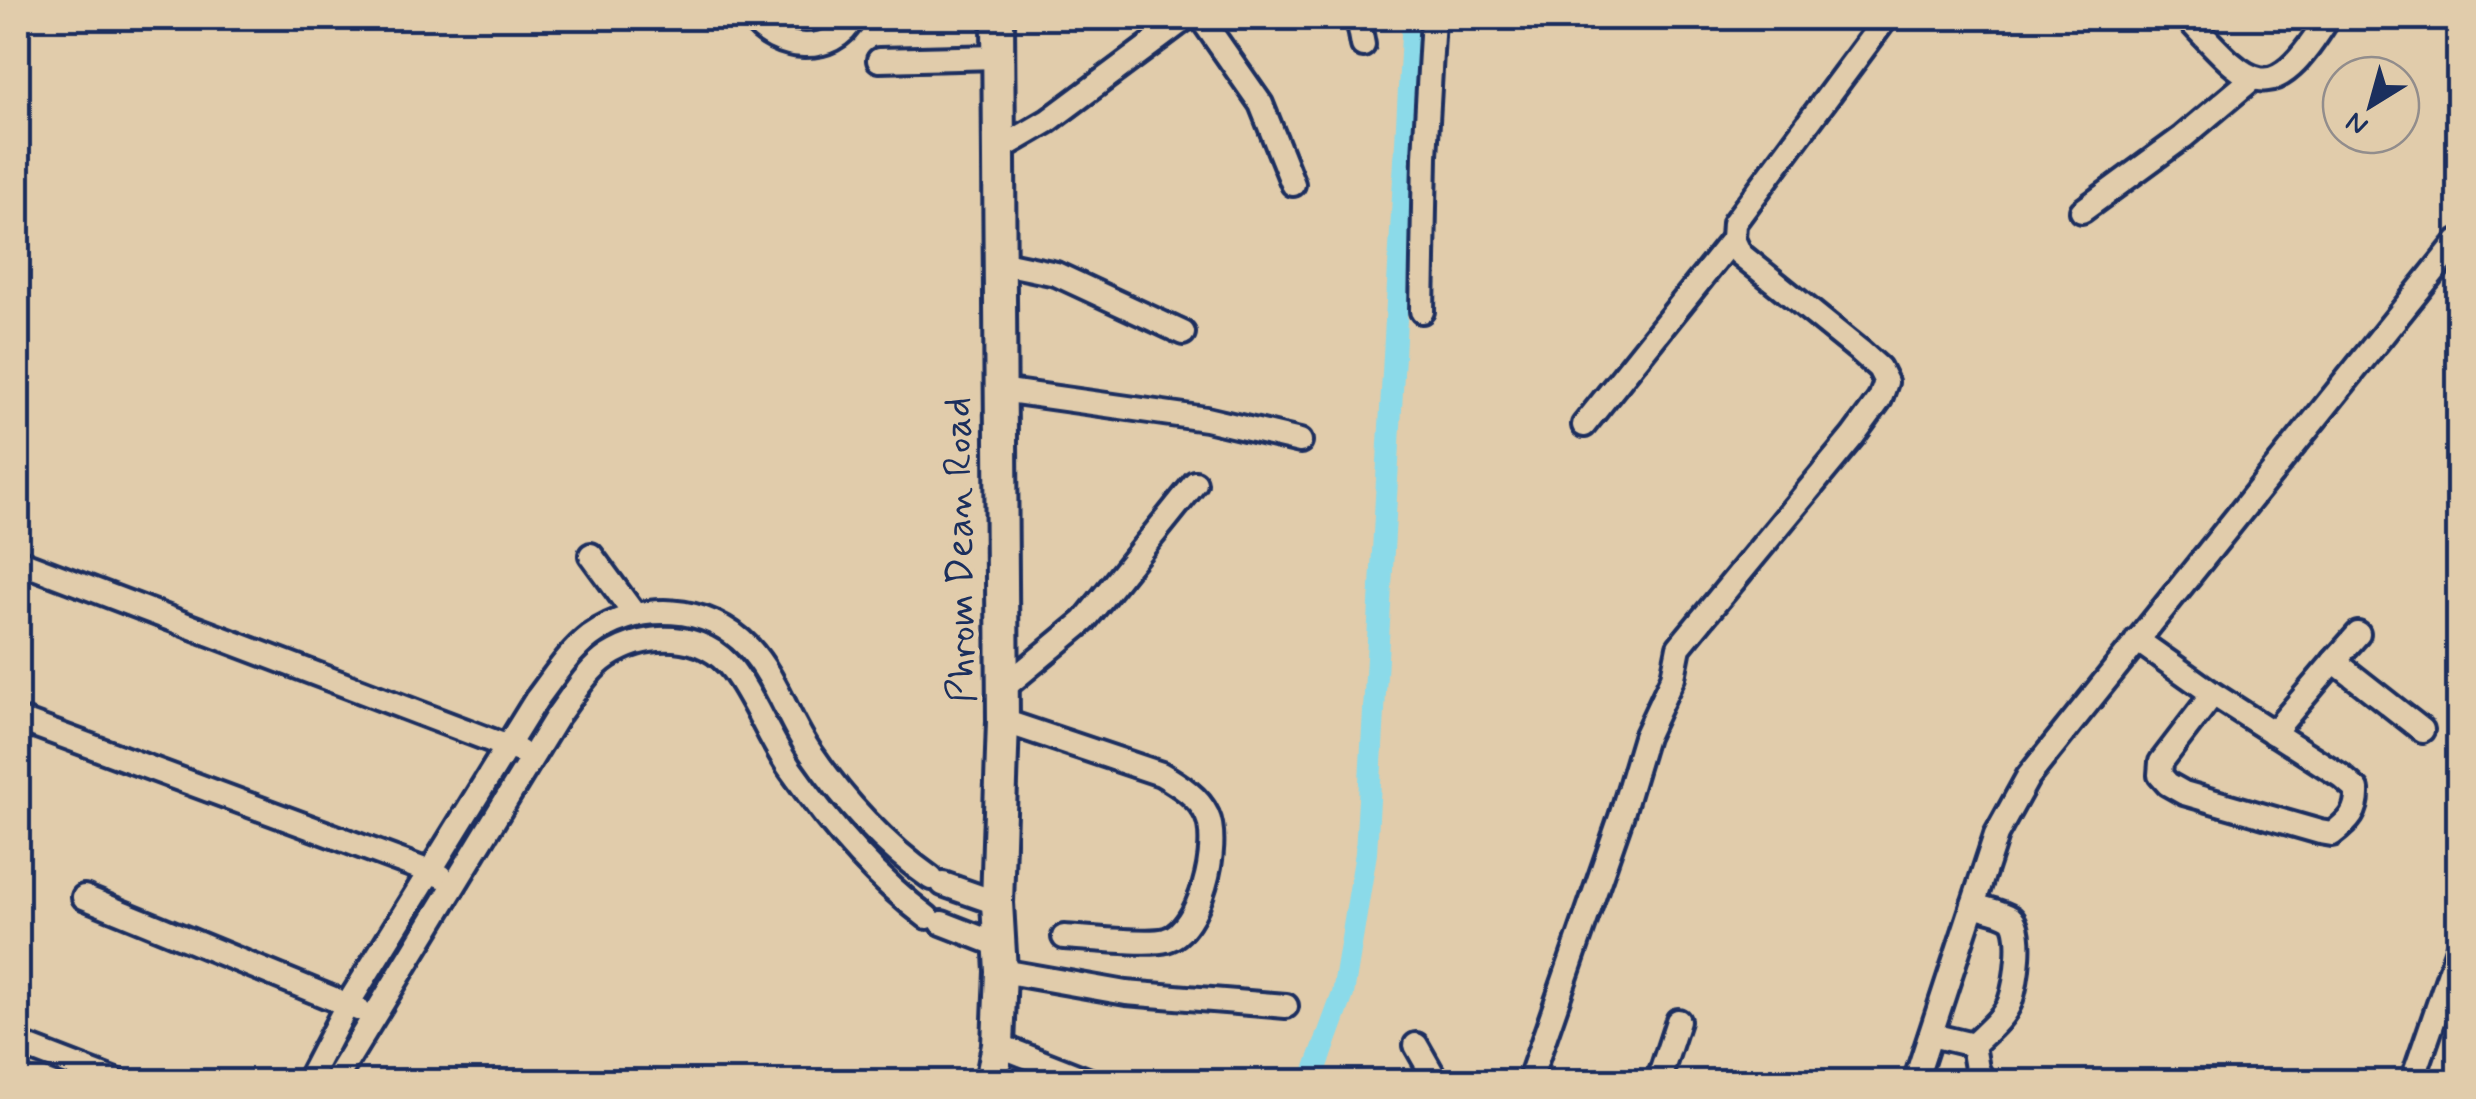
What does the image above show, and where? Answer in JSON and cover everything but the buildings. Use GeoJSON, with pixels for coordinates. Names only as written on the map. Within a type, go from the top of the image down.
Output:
{"type":"FeatureCollection","features":[{"type":"Feature","properties":{"kind":"main road","name":"Phrom Dean Road"},"geometry":{"type":"LineString","coordinates":[[991,1082],[998,1046],[1001,959],[998,903],[1003,722],[998,18]]}},
{"type":"Feature","properties":{"kind":"street"},"geometry":{"type":"LineString","coordinates":[[752,18],[766,34],[790,44],[805,45],[827,42],[844,32],[853,18]]}},
{"type":"Feature","properties":{"kind":"street"},"geometry":{"type":"LineString","coordinates":[[998,150],[1048,121],[1186,18]]}},
{"type":"Feature","properties":{"kind":"street"},"geometry":{"type":"LineString","coordinates":[[1201,18],[1261,104],[1293,184]]}},
{"type":"Feature","properties":{"kind":"street"},"geometry":{"type":"LineString","coordinates":[[1358,18],[1363,45]]}},
{"type":"Feature","properties":{"kind":"street"},"geometry":{"type":"LineString","coordinates":[[1422,311],[1433,18]]}},
{"type":"Feature","properties":{"kind":"street"},"geometry":{"type":"LineString","coordinates":[[1529,1082],[1645,736],[1673,678],[1679,647],[1853,436],[1880,399],[1886,382],[1860,350],[1740,254],[1733,239],[1734,222],[1886,18]]}},
{"type":"Feature","properties":{"kind":"street"},"geometry":{"type":"LineString","coordinates":[[2187,18],[2242,74],[2261,80],[2276,77],[2294,66],[2328,18]]}},
{"type":"Feature","properties":{"kind":"street"},"geometry":{"type":"LineString","coordinates":[[879,60],[998,57]]}},
{"type":"Feature","properties":{"kind":"street"},"geometry":{"type":"LineString","coordinates":[[2082,211],[2183,137],[2254,78]]}},
{"type":"Feature","properties":{"kind":"street"},"geometry":{"type":"LineString","coordinates":[[1584,426],[1733,239]]}},
{"type":"Feature","properties":{"kind":"street"},"geometry":{"type":"LineString","coordinates":[[1915,1082],[1996,835],[2028,777],[2458,241]]}},
{"type":"Feature","properties":{"kind":"street"},"geometry":{"type":"LineString","coordinates":[[998,262],[1056,274],[1183,332]]}},
{"type":"Feature","properties":{"kind":"street"},"geometry":{"type":"LineString","coordinates":[[1000,390],[1206,419],[1300,441]]}},
{"type":"Feature","properties":{"kind":"street"},"geometry":{"type":"LineString","coordinates":[[1002,689],[1084,621],[1196,483]]}},
{"type":"Feature","properties":{"kind":"street"},"geometry":{"type":"LineString","coordinates":[[591,555],[635,616]]}},
{"type":"Feature","properties":{"kind":"street"},"geometry":{"type":"LineString","coordinates":[[18,561],[532,757]]}},
{"type":"Feature","properties":{"kind":"street"},"geometry":{"type":"LineString","coordinates":[[307,1082],[346,1007],[508,746],[569,656],[590,636],[635,616],[672,610],[703,617],[728,630],[750,649],[797,732],[836,788],[913,868],[998,903]]}},
{"type":"Feature","properties":{"kind":"street"},"geometry":{"type":"LineString","coordinates":[[2273,734],[2358,634]]}},
{"type":"Feature","properties":{"kind":"street"},"geometry":{"type":"LineString","coordinates":[[334,1082],[558,715],[606,658],[647,639],[670,637],[694,642],[731,667],[777,748],[816,804],[886,883],[928,916],[1001,959],[1126,993],[1286,1006]]}},
{"type":"Feature","properties":{"kind":"street"},"geometry":{"type":"LineString","coordinates":[[2137,640],[2341,776],[2357,790],[2358,805],[2348,822],[2332,834],[2184,793],[2168,784],[2160,776],[2161,762],[2213,694]]}},
{"type":"Feature","properties":{"kind":"street"},"geometry":{"type":"LineString","coordinates":[[2334,661],[2422,730]]}},
{"type":"Feature","properties":{"kind":"street"},"geometry":{"type":"LineString","coordinates":[[18,718],[455,881]]}},
{"type":"Feature","properties":{"kind":"street"},"geometry":{"type":"LineString","coordinates":[[1003,722],[1161,774],[1182,786],[1208,815],[1213,844],[1199,902],[1188,924],[1167,940],[1064,937]]}},
{"type":"Feature","properties":{"kind":"street"},"geometry":{"type":"LineString","coordinates":[[777,748],[797,732]]}},
{"type":"Feature","properties":{"kind":"street"},"geometry":{"type":"LineString","coordinates":[[928,916],[933,879]]}},
{"type":"Feature","properties":{"kind":"street"},"geometry":{"type":"LineString","coordinates":[[84,897],[346,1007],[373,1013]]}},
{"type":"Feature","properties":{"kind":"street"},"geometry":{"type":"LineString","coordinates":[[1973,905],[2006,915],[2014,920],[2021,935],[2010,1002],[1973,1044]]}},
{"type":"Feature","properties":{"kind":"street"},"geometry":{"type":"LineString","coordinates":[[2412,1082],[2458,948]]}},
{"type":"Feature","properties":{"kind":"street"},"geometry":{"type":"LineString","coordinates":[[1658,1082],[1678,1020]]}},
{"type":"Feature","properties":{"kind":"street"},"geometry":{"type":"LineString","coordinates":[[1930,1035],[1973,1044]]}},
{"type":"Feature","properties":{"kind":"street"},"geometry":{"type":"LineString","coordinates":[[1973,1044],[1977,1069],[1984,1082]]}},
{"type":"Feature","properties":{"kind":"street"},"geometry":{"type":"LineString","coordinates":[[22,1045],[118,1082]]}},
{"type":"Feature","properties":{"kind":"street"},"geometry":{"type":"LineString","coordinates":[[1416,1045],[1437,1082]]}},
{"type":"Feature","properties":{"kind":"street"},"geometry":{"type":"LineString","coordinates":[[998,1046],[1092,1082]]}},
{"type":"Feature","properties":{"kind":"waterway"},"geometry":{"type":"LineString","coordinates":[[1311,1082],[1343,994],[1366,853],[1413,18]]}}]}
